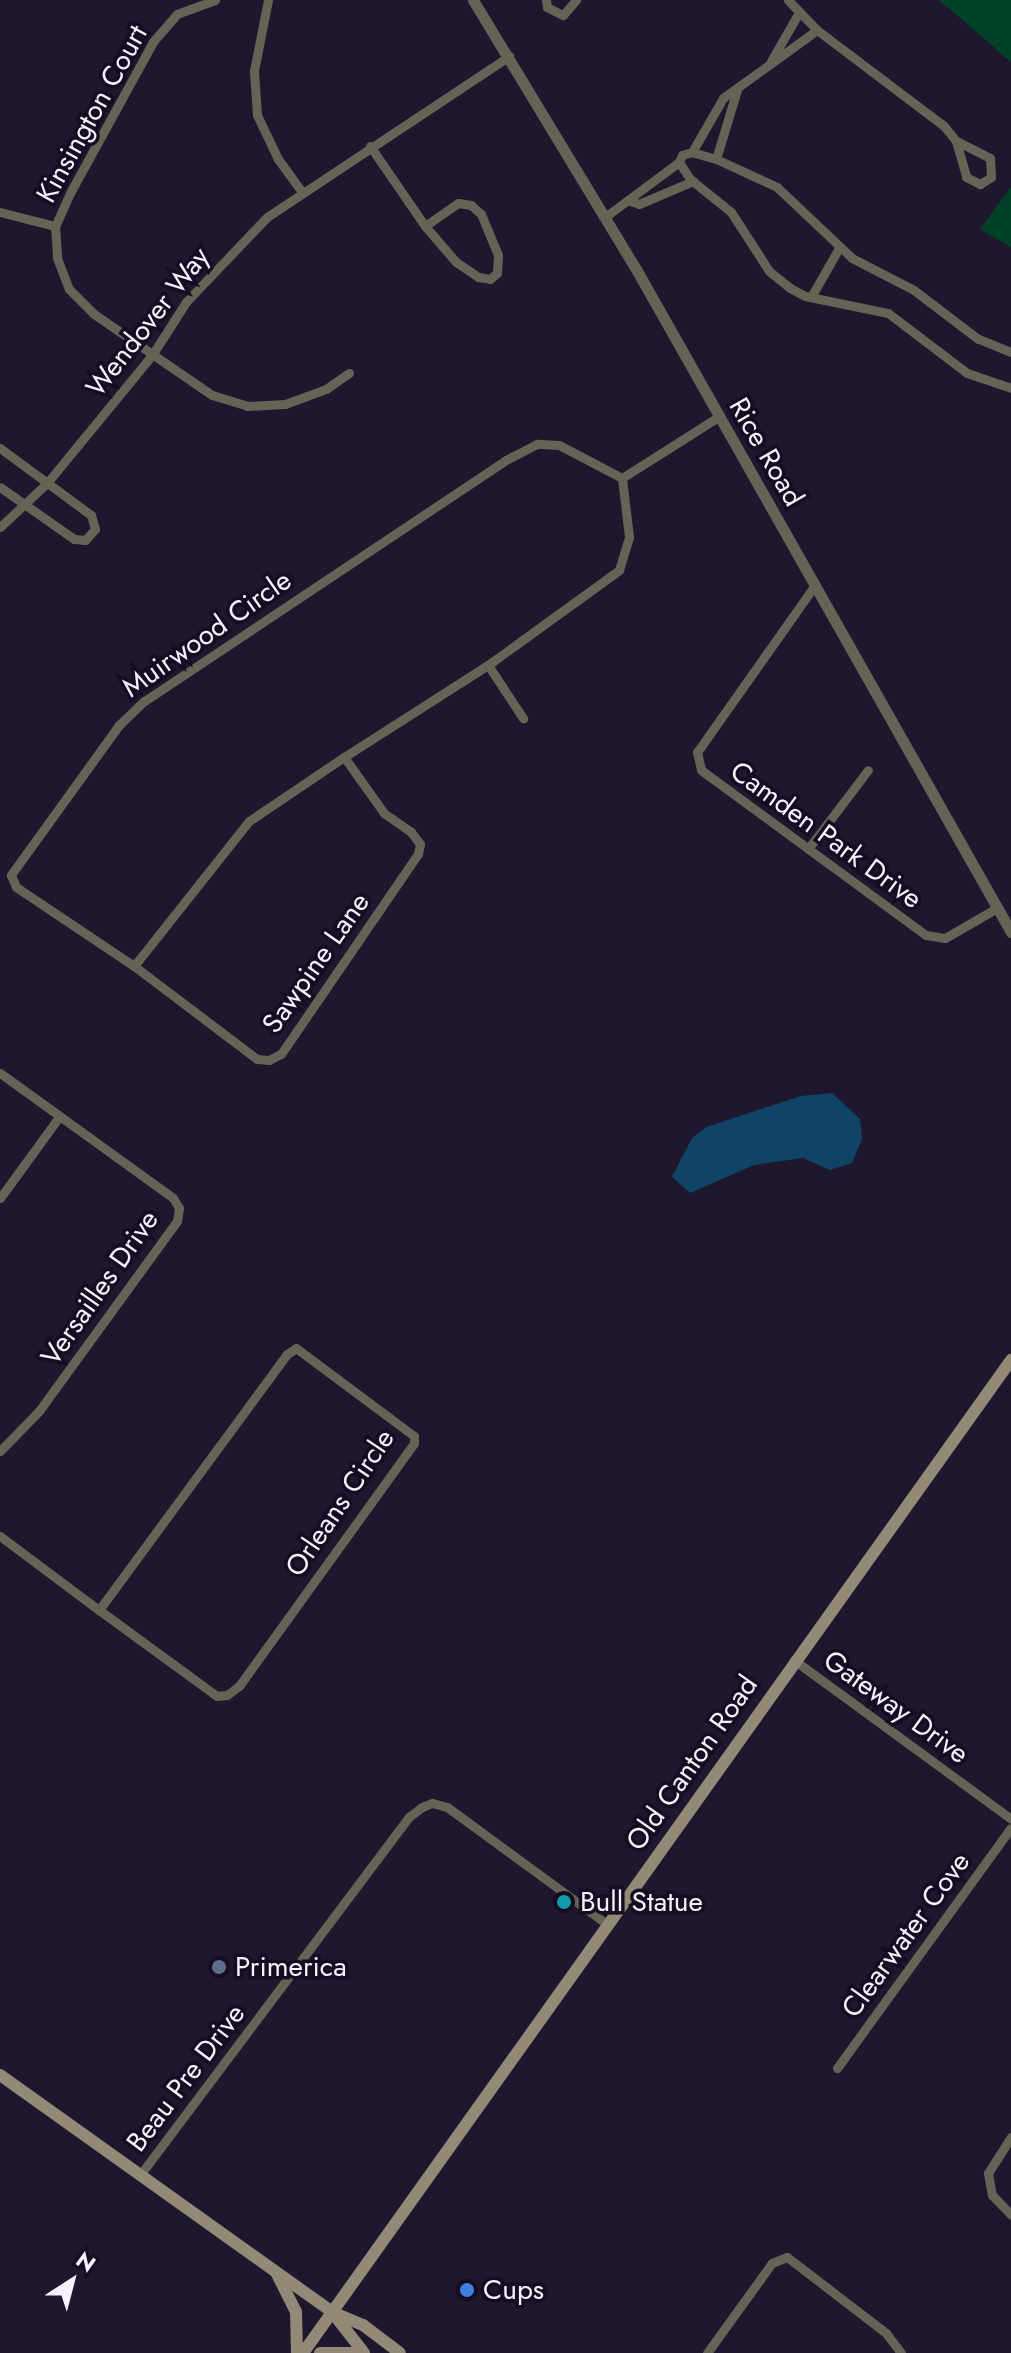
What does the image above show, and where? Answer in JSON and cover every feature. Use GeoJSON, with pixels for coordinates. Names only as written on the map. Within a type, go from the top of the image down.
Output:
{"type":"FeatureCollection","features":[{"type":"Feature","properties":{"kind":"main road","name":"Old Canton Road"},"geometry":{"type":"LineString","coordinates":[[300,2353],[1011,1360]]}},
{"type":"Feature","properties":{"kind":"main road"},"geometry":{"type":"LineString","coordinates":[[0,2075],[332,2312],[363,2325],[400,2353]]}},
{"type":"Feature","properties":{"kind":"main road"},"geometry":{"type":"LineString","coordinates":[[276,2271],[296,2312],[300,2353]]}},
{"type":"Feature","properties":{"kind":"main road"},"geometry":{"type":"LineString","coordinates":[[332,2312],[364,2353]]}},
{"type":"Feature","properties":{"kind":"main road"},"geometry":{"type":"LineString","coordinates":[[320,2353],[355,2353]]}},
{"type":"Feature","properties":{"kind":"street","name":"Kinsington Court"},"geometry":{"type":"LineString","coordinates":[[215,0],[177,14],[153,42],[55,226],[57,258],[69,289],[94,314],[212,395],[247,406],[285,404],[326,389],[349,373]]}},
{"type":"Feature","properties":{"kind":"street"},"geometry":{"type":"LineString","coordinates":[[268,0],[254,71],[257,115],[278,159],[302,192]]}},
{"type":"Feature","properties":{"kind":"street","name":"Rice Road"},"geometry":{"type":"LineString","coordinates":[[473,0],[605,217],[1011,932]]}},
{"type":"Feature","properties":{"kind":"street"},"geometry":{"type":"LineString","coordinates":[[546,0],[547,7],[563,15],[576,0]]}},
{"type":"Feature","properties":{"kind":"street"},"geometry":{"type":"LineString","coordinates":[[788,0],[798,14],[817,30],[929,112],[956,141],[990,158],[991,177],[980,184],[966,177],[956,141]]}},
{"type":"Feature","properties":{"kind":"street"},"geometry":{"type":"LineString","coordinates":[[692,152],[715,107],[771,61],[798,14]]}},
{"type":"Feature","properties":{"kind":"street"},"geometry":{"type":"LineString","coordinates":[[771,61],[786,56],[817,30]]}},
{"type":"Feature","properties":{"kind":"street","name":"Wendover Way"},"geometry":{"type":"LineString","coordinates":[[0,527],[47,483],[152,355],[186,302],[227,255],[302,192],[509,56]]}},
{"type":"Feature","properties":{"kind":"street"},"geometry":{"type":"LineString","coordinates":[[716,159],[737,90]]}},
{"type":"Feature","properties":{"kind":"street"},"geometry":{"type":"LineString","coordinates":[[370,146],[425,226],[467,269],[490,279],[497,273],[498,255],[481,214],[471,205],[458,203],[425,226]]}},
{"type":"Feature","properties":{"kind":"street"},"geometry":{"type":"LineString","coordinates":[[605,217],[630,201],[634,190],[679,162],[684,152],[716,159],[777,187],[839,248],[914,290],[978,339],[1011,352]]}},
{"type":"Feature","properties":{"kind":"street"},"geometry":{"type":"LineString","coordinates":[[679,162],[693,181],[731,212],[777,279],[811,297],[888,313],[967,373],[1011,388]]}},
{"type":"Feature","properties":{"kind":"street"},"geometry":{"type":"LineString","coordinates":[[630,201],[639,204],[693,181]]}},
{"type":"Feature","properties":{"kind":"street"},"geometry":{"type":"LineString","coordinates":[[0,212],[55,226]]}},
{"type":"Feature","properties":{"kind":"street"},"geometry":{"type":"LineString","coordinates":[[811,297],[839,248]]}},
{"type":"Feature","properties":{"kind":"street"},"geometry":{"type":"LineString","coordinates":[[134,966],[249,821],[488,665],[619,570],[629,537],[622,478],[718,417]]}},
{"type":"Feature","properties":{"kind":"street","name":"Muirwood Circle"},"geometry":{"type":"LineString","coordinates":[[134,966],[16,887],[11,875],[119,725],[157,692],[537,444],[576,451],[622,478]]}},
{"type":"Feature","properties":{"kind":"street"},"geometry":{"type":"LineString","coordinates":[[0,448],[91,515],[96,524],[91,537],[74,539],[0,487]]}},
{"type":"Feature","properties":{"kind":"street","name":"Camden Park Drive"},"geometry":{"type":"LineString","coordinates":[[815,585],[697,752],[701,770],[926,935],[945,938],[997,908]]}},
{"type":"Feature","properties":{"kind":"street"},"geometry":{"type":"LineString","coordinates":[[488,665],[523,718]]}},
{"type":"Feature","properties":{"kind":"street","name":"Sawpine Lane"},"geometry":{"type":"LineString","coordinates":[[134,966],[257,1059],[281,1054],[418,854],[420,844],[411,832],[384,813],[344,757]]}},
{"type":"Feature","properties":{"kind":"street"},"geometry":{"type":"LineString","coordinates":[[808,849],[868,770]]}},
{"type":"Feature","properties":{"kind":"street","name":"Versailles Drive"},"geometry":{"type":"LineString","coordinates":[[0,1073],[173,1198],[179,1208],[177,1221],[34,1418],[0,1451]]}},
{"type":"Feature","properties":{"kind":"street"},"geometry":{"type":"LineString","coordinates":[[0,1198],[59,1117]]}},
{"type":"Feature","properties":{"kind":"street","name":"Orleans Circle"},"geometry":{"type":"LineString","coordinates":[[0,1536],[99,1610],[217,1696],[227,1695],[239,1686],[414,1443],[414,1436],[296,1348],[287,1354],[99,1610]]}},
{"type":"Feature","properties":{"kind":"street","name":"Gateway Drive"},"geometry":{"type":"LineString","coordinates":[[794,1660],[1011,1819]]}},
{"type":"Feature","properties":{"kind":"street","name":"Beau Pre Drive"},"geometry":{"type":"LineString","coordinates":[[140,2175],[409,1817],[422,1807],[432,1803],[447,1807],[608,1925]]}},
{"type":"Feature","properties":{"kind":"street","name":"Clearwater Cove"},"geometry":{"type":"LineString","coordinates":[[837,2068],[1011,1828]]}},
{"type":"Feature","properties":{"kind":"street"},"geometry":{"type":"LineString","coordinates":[[1011,2137],[988,2173],[992,2195],[1011,2215]]}},
{"type":"Feature","properties":{"kind":"street"},"geometry":{"type":"LineString","coordinates":[[707,2353],[772,2263],[787,2257],[886,2333],[901,2353]]}},
{"type":"Feature","properties":{"kind":"green space"},"geometry":{"type":"Polygon","coordinates":[[[939,0],[1011,0],[1011,62],[939,0]]]}},
{"type":"Feature","properties":{"kind":"green space"},"geometry":{"type":"Polygon","coordinates":[[[1011,187],[1011,247],[980,229],[1011,187]]]}},
{"type":"Feature","properties":{"kind":"water"},"geometry":{"type":"Polygon","coordinates":[[[832,1093],[860,1119],[862,1139],[852,1163],[830,1170],[803,1158],[754,1165],[690,1193],[672,1177],[692,1138],[706,1127],[801,1096],[832,1093]]]}},
{"type":"Feature","properties":{"kind":"place","name":"Bull Statue"},"geometry":{"type":"Point","coordinates":[564,1902]}},
{"type":"Feature","properties":{"kind":"place","name":"Primerica"},"geometry":{"type":"Point","coordinates":[219,1967]}},
{"type":"Feature","properties":{"kind":"place","name":"Cups"},"geometry":{"type":"Point","coordinates":[467,2290]}}]}
